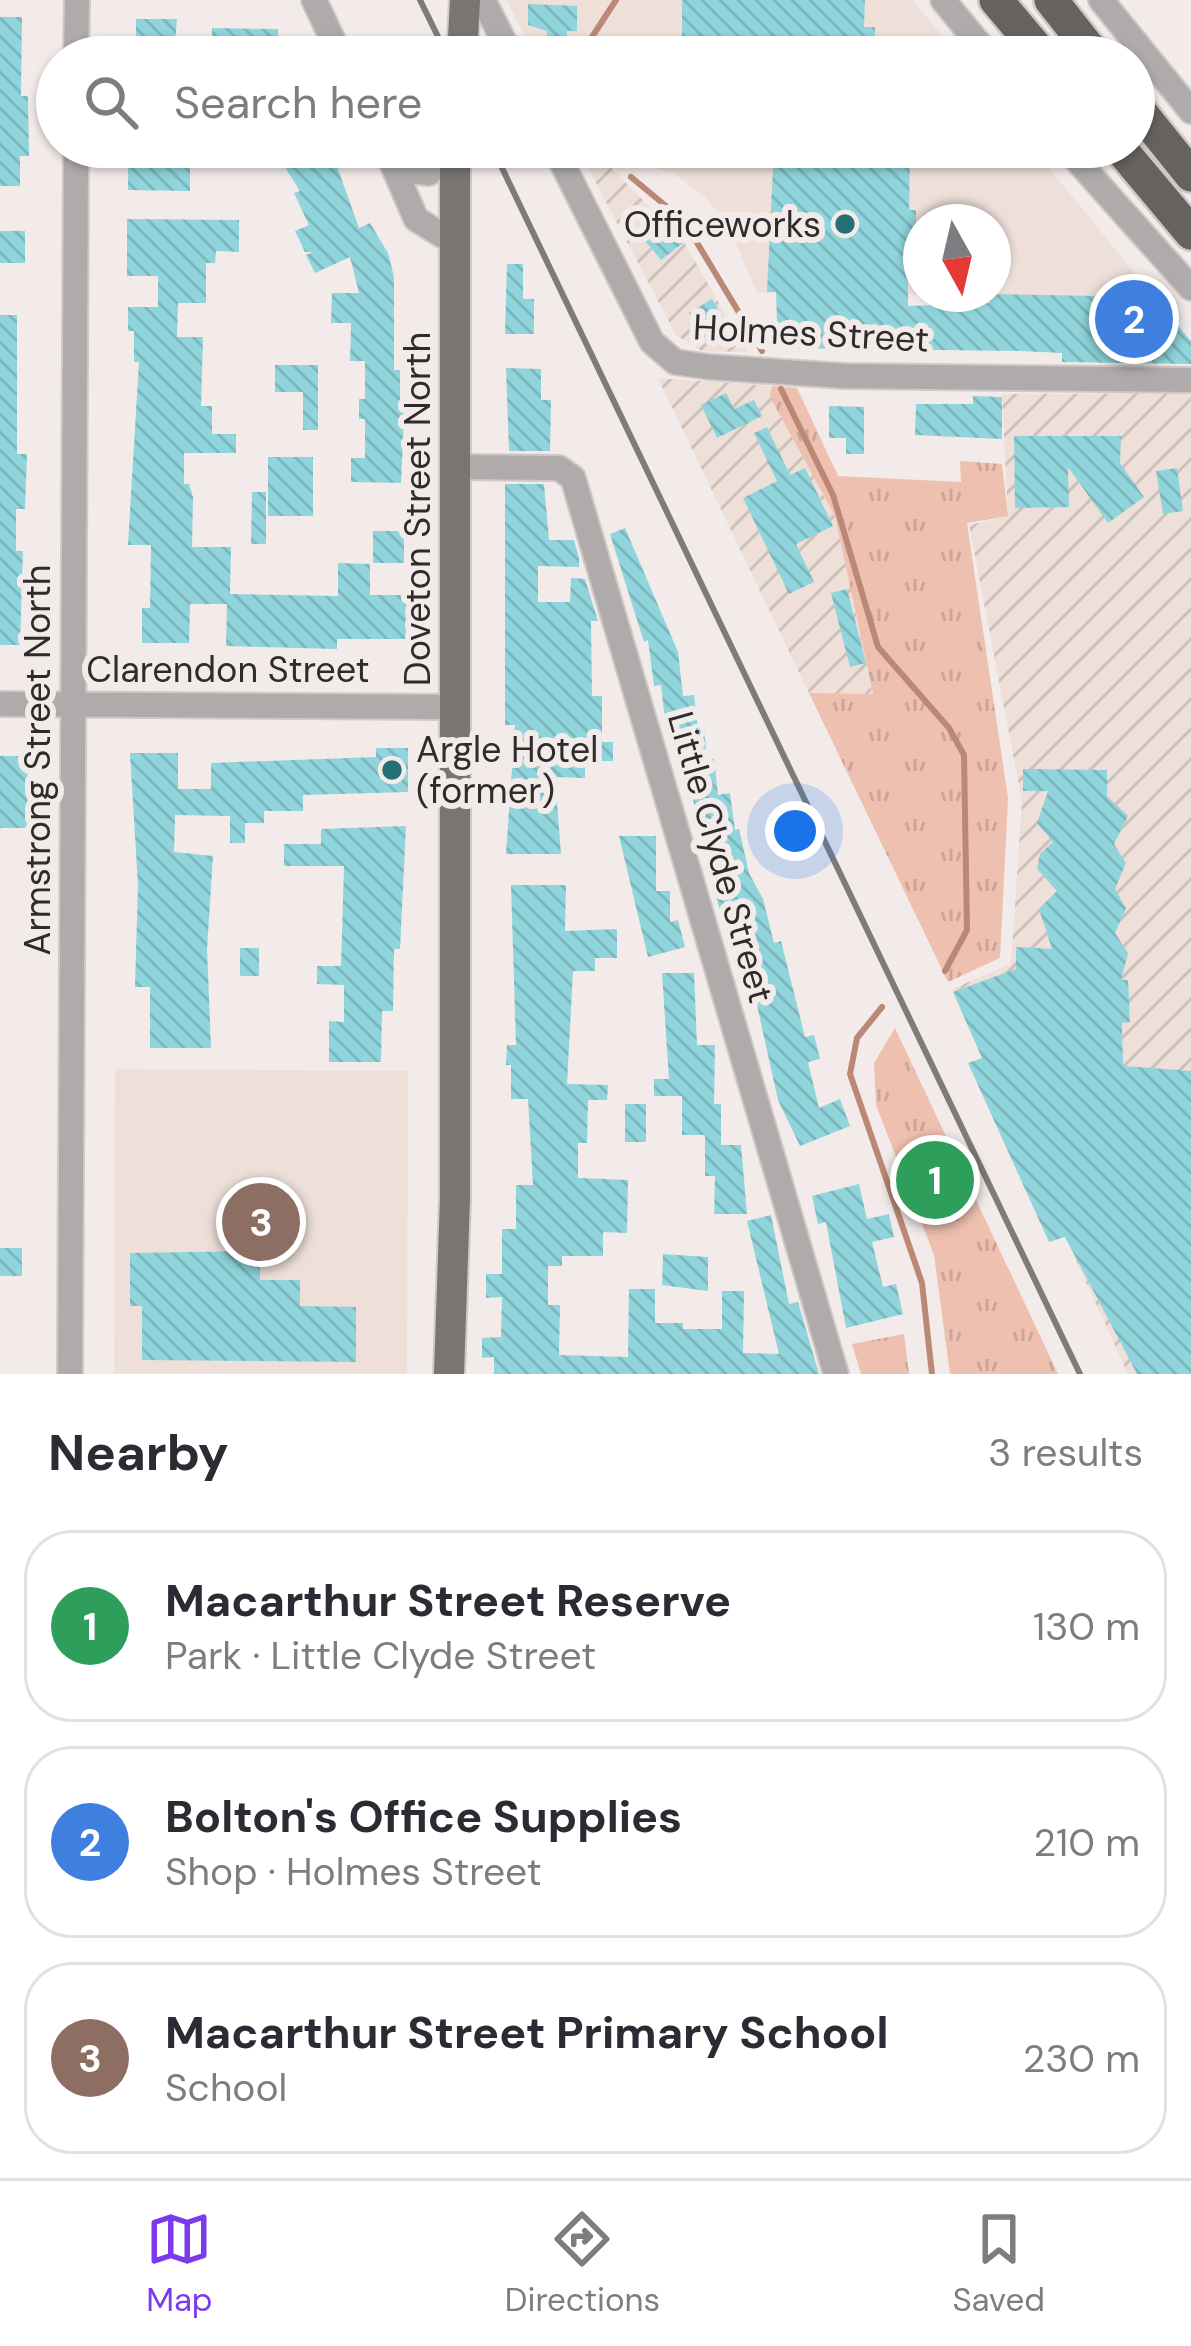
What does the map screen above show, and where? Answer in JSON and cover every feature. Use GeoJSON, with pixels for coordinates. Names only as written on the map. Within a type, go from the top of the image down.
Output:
{"type":"FeatureCollection","features":[{"type":"Feature","properties":{"kind":"highway"},"geometry":{"type":"LineString","coordinates":[[996,0],[1026,36]]}},
{"type":"Feature","properties":{"kind":"highway"},"geometry":{"type":"LineString","coordinates":[[1051,0],[1079,36]]}},
{"type":"Feature","properties":{"kind":"highway"},"geometry":{"type":"LineString","coordinates":[[1155,131],[1191,176]]}},
{"type":"Feature","properties":{"kind":"highway"},"geometry":{"type":"LineString","coordinates":[[1137,168],[1191,233]]}},
{"type":"Feature","properties":{"kind":"main road"},"geometry":{"type":"LineString","coordinates":[[463,36],[465,0]]}},
{"type":"Feature","properties":{"kind":"main road","name":"Doveton Street North"},"geometry":{"type":"LineString","coordinates":[[449,1374],[455,1198],[455,168]]}},
{"type":"Feature","properties":{"kind":"street"},"geometry":{"type":"LineString","coordinates":[[76,0],[76,36]]}},
{"type":"Feature","properties":{"kind":"street"},"geometry":{"type":"LineString","coordinates":[[314,0],[331,36]]}},
{"type":"Feature","properties":{"kind":"street"},"geometry":{"type":"LineString","coordinates":[[483,0],[501,36]]}},
{"type":"Feature","properties":{"kind":"street"},"geometry":{"type":"LineString","coordinates":[[944,0],[973,36]]}},
{"type":"Feature","properties":{"kind":"street"},"geometry":{"type":"LineString","coordinates":[[1101,0],[1130,36]]}},
{"type":"Feature","properties":{"kind":"street"},"geometry":{"type":"LineString","coordinates":[[1155,67],[1191,112]]}},
{"type":"Feature","properties":{"kind":"street","name":"Armstrong Street North"},"geometry":{"type":"LineString","coordinates":[[70,1374],[76,168]]}},
{"type":"Feature","properties":{"kind":"street"},"geometry":{"type":"LineString","coordinates":[[394,168],[416,219],[455,242]]}},
{"type":"Feature","properties":{"kind":"street"},"geometry":{"type":"LineString","coordinates":[[398,168],[428,205],[455,207]]}},
{"type":"Feature","properties":{"kind":"street"},"geometry":{"type":"LineString","coordinates":[[404,168],[429,173],[434,168]]}},
{"type":"Feature","properties":{"kind":"street","name":"Holmes Street"},"geometry":{"type":"LineString","coordinates":[[564,168],[647,333],[675,362],[845,376],[1191,380]]}},
{"type":"Feature","properties":{"kind":"street"},"geometry":{"type":"LineString","coordinates":[[1084,168],[1191,288]]}},
{"type":"Feature","properties":{"kind":"street","name":"Little Clyde Street"},"geometry":{"type":"LineString","coordinates":[[454,467],[560,468],[573,478],[836,1374]]}},
{"type":"Feature","properties":{"kind":"street","name":"Clarendon Street"},"geometry":{"type":"LineString","coordinates":[[0,704],[456,706]]}},
{"type":"Feature","properties":{"kind":"shaded area"},"geometry":{"type":"Polygon","coordinates":[[[507,0],[913,0],[942,36],[524,36],[507,0]]]}},
{"type":"Feature","properties":{"kind":"shaded area"},"geometry":{"type":"Polygon","coordinates":[[[588,168],[612,168],[685,244],[747,352],[702,351],[676,335],[588,168]]]}},
{"type":"Feature","properties":{"kind":"shaded area"},"geometry":{"type":"Polygon","coordinates":[[[657,168],[1049,168],[1154,297],[1011,296],[1011,204],[903,204],[903,294],[757,293],[727,222],[704,196],[673,173],[657,168]]]}},
{"type":"Feature","properties":{"kind":"shaded area"},"geometry":{"type":"Polygon","coordinates":[[[658,378],[772,386],[770,397],[835,516],[873,695],[809,693],[658,378]]]}},
{"type":"Feature","properties":{"kind":"shaded area"},"geometry":{"type":"Polygon","coordinates":[[[1191,393],[1191,1374],[1128,1374],[952,989],[1011,964],[1022,801],[969,525],[1008,516],[1002,394],[1191,393]]]}},
{"type":"Feature","properties":{"kind":"shaded area"},"geometry":{"type":"Polygon","coordinates":[[[115,1069],[408,1071],[407,1374],[114,1374],[115,1069]]]}},
{"type":"Feature","properties":{"kind":"green space"},"geometry":{"type":"Polygon","coordinates":[[[772,386],[797,388],[838,476],[961,482],[960,461],[1002,464],[1008,516],[967,523],[1008,798],[1000,958],[948,982],[809,693],[873,694],[835,516],[770,397],[772,386]]]}},
{"type":"Feature","properties":{"kind":"green space"},"geometry":{"type":"Polygon","coordinates":[[[895,1028],[1058,1374],[950,1374],[934,1255],[876,1105],[874,1063],[895,1028]]]}},
{"type":"Feature","properties":{"kind":"green space"},"geometry":{"type":"Polygon","coordinates":[[[904,1334],[909,1374],[861,1374],[852,1344],[904,1334]]]}},
{"type":"Feature","properties":{"kind":"building"},"geometry":{"type":"Polygon","coordinates":[[[682,0],[865,0],[864,27],[875,27],[875,36],[682,36],[682,0]]]}},
{"type":"Feature","properties":{"kind":"building"},"geometry":{"type":"Polygon","coordinates":[[[528,4],[577,6],[577,31],[567,31],[567,36],[547,36],[547,31],[528,25],[528,4]]]}},
{"type":"Feature","properties":{"kind":"building"},"geometry":{"type":"Polygon","coordinates":[[[0,17],[22,17],[21,96],[28,96],[29,156],[20,156],[20,186],[0,186],[0,17]]]}},
{"type":"Feature","properties":{"kind":"building"},"geometry":{"type":"Polygon","coordinates":[[[136,19],[177,19],[176,36],[136,36],[136,19]]]}},
{"type":"Feature","properties":{"kind":"building"},"geometry":{"type":"Polygon","coordinates":[[[212,28],[278,29],[278,36],[212,36],[212,28]]]}},
{"type":"Feature","properties":{"kind":"building"},"geometry":{"type":"Polygon","coordinates":[[[128,168],[190,168],[190,191],[128,190],[128,168]]]}},
{"type":"Feature","properties":{"kind":"building"},"geometry":{"type":"Polygon","coordinates":[[[285,168],[338,168],[359,228],[370,223],[388,253],[394,277],[394,370],[400,370],[400,399],[405,399],[401,483],[351,482],[351,458],[365,458],[365,419],[359,419],[359,399],[365,399],[365,361],[350,361],[351,323],[331,323],[332,293],[359,293],[350,257],[315,273],[306,255],[313,252],[305,252],[295,231],[309,225],[294,193],[300,191],[285,168]]]}},
{"type":"Feature","properties":{"kind":"building"},"geometry":{"type":"Polygon","coordinates":[[[773,168],[910,168],[909,204],[903,204],[903,312],[1011,312],[1011,294],[1154,297],[1191,341],[1191,364],[1062,362],[1062,353],[1021,351],[778,348],[776,292],[767,292],[773,168]]]}},
{"type":"Feature","properties":{"kind":"building"},"geometry":{"type":"Polygon","coordinates":[[[658,213],[683,243],[661,260],[637,231],[658,213]]]}},
{"type":"Feature","properties":{"kind":"building"},"geometry":{"type":"Polygon","coordinates":[[[127,219],[239,220],[239,252],[216,251],[215,263],[206,263],[206,303],[178,303],[177,337],[203,337],[201,406],[212,406],[212,434],[236,434],[236,453],[184,453],[184,484],[189,484],[193,497],[192,547],[231,547],[230,594],[338,596],[338,563],[370,564],[370,595],[407,595],[406,639],[337,639],[337,649],[226,646],[227,604],[190,604],[189,643],[142,643],[142,608],[150,608],[151,545],[128,545],[139,362],[134,362],[128,307],[158,307],[158,276],[127,276],[127,219]]]}},
{"type":"Feature","properties":{"kind":"building"},"geometry":{"type":"Polygon","coordinates":[[[0,231],[25,231],[25,263],[0,263],[0,231]]]}},
{"type":"Feature","properties":{"kind":"building"},"geometry":{"type":"Polygon","coordinates":[[[507,264],[523,264],[523,299],[534,299],[534,334],[505,334],[507,264]]]}},
{"type":"Feature","properties":{"kind":"building"},"geometry":{"type":"Polygon","coordinates":[[[712,299],[727,324],[705,338],[689,313],[712,299]]]}},
{"type":"Feature","properties":{"kind":"building"},"geometry":{"type":"Polygon","coordinates":[[[0,315],[17,315],[17,454],[27,454],[25,509],[16,509],[16,551],[23,551],[20,645],[0,645],[0,315]]]}},
{"type":"Feature","properties":{"kind":"building"},"geometry":{"type":"Polygon","coordinates":[[[275,365],[318,365],[318,430],[303,430],[303,392],[275,392],[275,365]]]}},
{"type":"Feature","properties":{"kind":"building"},"geometry":{"type":"Polygon","coordinates":[[[506,368],[541,369],[541,400],[551,400],[550,451],[509,451],[506,368]]]}},
{"type":"Feature","properties":{"kind":"building"},"geometry":{"type":"Polygon","coordinates":[[[726,393],[734,409],[754,400],[762,416],[717,438],[701,405],[726,393]]]}},
{"type":"Feature","properties":{"kind":"building"},"geometry":{"type":"Polygon","coordinates":[[[973,396],[1002,397],[1002,439],[915,435],[916,404],[973,404],[973,396]]]}},
{"type":"Feature","properties":{"kind":"building"},"geometry":{"type":"Polygon","coordinates":[[[829,406],[864,407],[864,454],[846,454],[846,438],[829,438],[829,406]]]}},
{"type":"Feature","properties":{"kind":"building"},"geometry":{"type":"Polygon","coordinates":[[[767,427],[790,475],[805,468],[833,526],[796,544],[814,582],[789,594],[743,498],[777,481],[754,433],[767,427]]]}},
{"type":"Feature","properties":{"kind":"building"},"geometry":{"type":"Polygon","coordinates":[[[1014,436],[1121,436],[1120,463],[1144,497],[1108,523],[1068,467],[1069,507],[1015,508],[1014,436]]]}},
{"type":"Feature","properties":{"kind":"building"},"geometry":{"type":"Polygon","coordinates":[[[268,457],[313,457],[313,516],[268,516],[268,457]]]}},
{"type":"Feature","properties":{"kind":"building"},"geometry":{"type":"Polygon","coordinates":[[[1177,468],[1183,511],[1163,514],[1156,471],[1177,468]]]}},
{"type":"Feature","properties":{"kind":"building"},"geometry":{"type":"Polygon","coordinates":[[[505,484],[544,484],[549,540],[574,540],[579,567],[538,566],[538,602],[570,602],[571,578],[585,579],[598,621],[591,621],[592,696],[602,696],[602,742],[613,742],[613,761],[585,761],[585,778],[555,777],[561,854],[506,854],[515,725],[505,725],[505,484]]]}},
{"type":"Feature","properties":{"kind":"building"},"geometry":{"type":"Polygon","coordinates":[[[252,492],[266,492],[266,544],[251,544],[252,492]]]}},
{"type":"Feature","properties":{"kind":"building"},"geometry":{"type":"Polygon","coordinates":[[[625,528],[678,652],[683,696],[694,695],[707,760],[714,759],[718,795],[730,793],[735,830],[739,829],[774,943],[781,941],[805,1037],[814,1035],[820,1059],[808,1062],[819,1108],[840,1099],[850,1126],[800,1146],[778,1100],[741,933],[729,936],[718,904],[674,720],[665,721],[648,640],[644,642],[610,534],[625,528]]]}},
{"type":"Feature","properties":{"kind":"building"},"geometry":{"type":"Polygon","coordinates":[[[373,531],[404,531],[404,563],[373,563],[373,531]]]}},
{"type":"Feature","properties":{"kind":"building"},"geometry":{"type":"Polygon","coordinates":[[[847,589],[866,663],[850,667],[831,593],[847,589]]]}},
{"type":"Feature","properties":{"kind":"building"},"geometry":{"type":"Polygon","coordinates":[[[376,748],[408,748],[408,792],[303,795],[303,811],[264,811],[264,823],[245,823],[245,843],[230,843],[230,816],[175,815],[174,852],[213,856],[207,949],[211,1048],[150,1048],[150,987],[135,987],[138,885],[130,753],[178,753],[178,789],[211,789],[211,763],[376,757],[376,748]]]}},
{"type":"Feature","properties":{"kind":"building"},"geometry":{"type":"Polygon","coordinates":[[[0,756],[28,756],[27,828],[0,828],[0,756]]]}},
{"type":"Feature","properties":{"kind":"building"},"geometry":{"type":"Polygon","coordinates":[[[1023,769],[1107,770],[1107,796],[1128,816],[1114,844],[1126,863],[1115,889],[1126,908],[1115,933],[1128,953],[1121,980],[1128,980],[1130,1022],[1122,1023],[1123,1066],[1191,1071],[1191,1374],[1137,1374],[1065,1237],[1049,1242],[968,1063],[982,1058],[953,992],[1016,969],[1016,947],[1052,949],[1039,909],[1057,891],[1037,869],[1040,854],[1053,842],[1037,823],[1048,791],[1023,791],[1023,769]]]}},
{"type":"Feature","properties":{"kind":"building"},"geometry":{"type":"Polygon","coordinates":[[[406,826],[400,949],[394,949],[393,1011],[382,1011],[381,1062],[329,1062],[329,1021],[344,1022],[344,985],[317,984],[317,966],[341,966],[344,866],[284,866],[284,844],[321,844],[321,829],[406,826]]]}},
{"type":"Feature","properties":{"kind":"building"},"geometry":{"type":"Polygon","coordinates":[[[619,836],[656,836],[656,891],[670,891],[670,922],[678,920],[685,947],[648,957],[619,836]]]}},
{"type":"Feature","properties":{"kind":"building"},"geometry":{"type":"Polygon","coordinates":[[[511,885],[566,885],[565,931],[617,929],[617,958],[595,958],[595,971],[573,971],[567,1084],[608,1085],[607,1100],[588,1100],[587,1143],[578,1143],[578,1178],[628,1180],[627,1233],[603,1232],[603,1256],[562,1256],[562,1266],[548,1266],[548,1305],[560,1305],[559,1355],[628,1357],[629,1289],[655,1289],[655,1323],[683,1323],[683,1329],[722,1329],[722,1291],[744,1291],[743,1353],[779,1354],[747,1221],[771,1215],[789,1304],[798,1302],[819,1374],[494,1374],[494,1357],[482,1358],[482,1338],[501,1337],[502,1297],[486,1298],[486,1274],[502,1274],[502,1229],[516,1229],[516,1185],[533,1185],[528,1099],[511,1099],[511,1065],[506,1065],[507,1045],[516,1045],[511,885]]]}},
{"type":"Feature","properties":{"kind":"building"},"geometry":{"type":"Polygon","coordinates":[[[240,948],[259,948],[259,976],[240,976],[240,948]]]}},
{"type":"Feature","properties":{"kind":"building"},"geometry":{"type":"Polygon","coordinates":[[[662,973],[694,973],[697,1045],[715,1045],[714,1104],[721,1104],[721,1145],[741,1145],[747,1214],[714,1214],[715,1176],[705,1176],[705,1135],[682,1135],[682,1096],[654,1096],[654,1079],[669,1079],[662,973]]]}},
{"type":"Feature","properties":{"kind":"building"},"geometry":{"type":"Polygon","coordinates":[[[625,1104],[646,1104],[646,1142],[625,1142],[625,1104]]]}},
{"type":"Feature","properties":{"kind":"building"},"geometry":{"type":"Polygon","coordinates":[[[859,1184],[867,1219],[889,1214],[894,1237],[872,1242],[883,1287],[896,1284],[903,1314],[846,1328],[826,1222],[818,1224],[812,1196],[859,1184]]]}},
{"type":"Feature","properties":{"kind":"building"},"geometry":{"type":"Polygon","coordinates":[[[0,1248],[22,1248],[22,1276],[0,1276],[0,1248]]]}},
{"type":"Feature","properties":{"kind":"building"},"geometry":{"type":"Polygon","coordinates":[[[260,1251],[260,1280],[300,1280],[300,1306],[356,1307],[356,1362],[142,1360],[142,1306],[130,1306],[130,1253],[260,1251]]]}},
{"type":"Feature","properties":{"kind":"building"},"geometry":{"type":"Polygon","coordinates":[[[663,1254],[708,1257],[708,1291],[662,1285],[663,1254]]]}},
{"type":"Feature","properties":{"kind":"waterway"},"geometry":{"type":"LineString","coordinates":[[593,36],[616,0]]}},
{"type":"Feature","properties":{"kind":"waterway"},"geometry":{"type":"LineString","coordinates":[[631,177],[684,221],[762,351]]}},
{"type":"Feature","properties":{"kind":"waterway"},"geometry":{"type":"LineString","coordinates":[[781,389],[833,495],[878,647],[949,728],[964,755],[967,930],[945,971]]}},
{"type":"Feature","properties":{"kind":"waterway"},"geometry":{"type":"LineString","coordinates":[[882,1007],[857,1038],[850,1074],[922,1283],[932,1374]]}},
{"type":"Feature","properties":{"kind":"railway"},"geometry":{"type":"LineString","coordinates":[[420,0],[438,36]]}},
{"type":"Feature","properties":{"kind":"railway"},"geometry":{"type":"LineString","coordinates":[[502,168],[1080,1374]]}},
{"type":"Feature","properties":{"kind":"place","name":"Officeworks"},"geometry":{"type":"Point","coordinates":[845,224]}},
{"type":"Feature","properties":{"kind":"place","name":"Bolton's Office Supplies"},"geometry":{"type":"Point","coordinates":[1134,319]}},
{"type":"Feature","properties":{"kind":"place","name":"Argle Hotel (former)"},"geometry":{"type":"Point","coordinates":[392,770]}},
{"type":"Feature","properties":{"kind":"place","name":"Macarthur Street Reserve"},"geometry":{"type":"Point","coordinates":[935,1180]}},
{"type":"Feature","properties":{"kind":"place","name":"Macarthur Street Primary School"},"geometry":{"type":"Point","coordinates":[261,1222]}}]}
